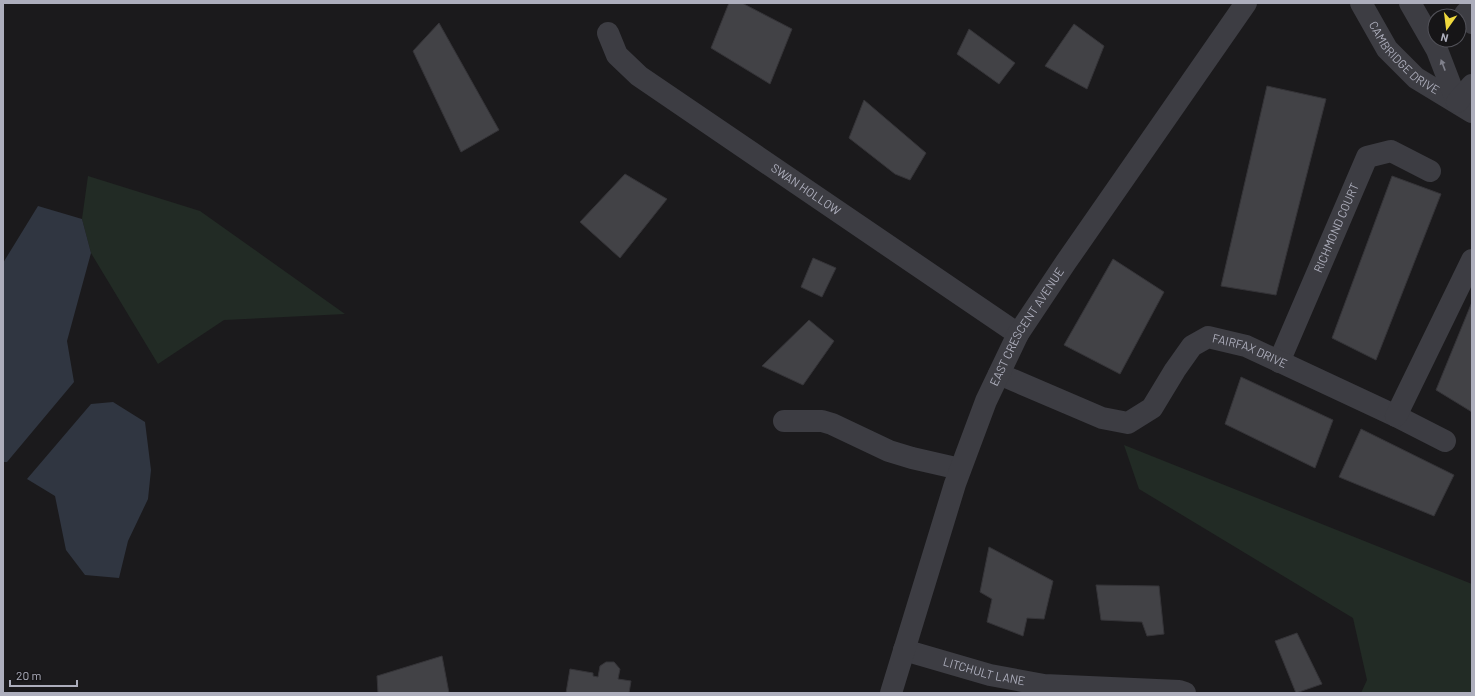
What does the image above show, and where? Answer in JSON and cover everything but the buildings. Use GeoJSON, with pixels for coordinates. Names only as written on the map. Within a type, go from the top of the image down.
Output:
{"type":"FeatureCollection","features":[{"type":"Feature","properties":{"kind":"street","name":"EAST CRESCENT AVENUE"},"geometry":{"type":"LineString","coordinates":[[891,693],[960,469],[986,401],[1018,334],[1066,262],[1246,3]]}},
{"type":"Feature","properties":{"kind":"street","name":"CAMBRIDGE DRIVE"},"geometry":{"type":"LineString","coordinates":[[1361,3],[1387,49],[1416,78],[1464,107]]}},
{"type":"Feature","properties":{"kind":"street","name":"CAMBRIDGE DRIVE"},"geometry":{"type":"LineString","coordinates":[[1410,3],[1437,50],[1464,107]]}},
{"type":"Feature","properties":{"kind":"street"},"geometry":{"type":"LineString","coordinates":[[1472,7],[1465,14],[1472,23]]}},
{"type":"Feature","properties":{"kind":"street","name":"SWAN HOLLOW"},"geometry":{"type":"LineString","coordinates":[[608,33],[617,55],[639,76],[1018,334]]}},
{"type":"Feature","properties":{"kind":"street"},"geometry":{"type":"LineString","coordinates":[[1464,107],[1472,85]]}},
{"type":"Feature","properties":{"kind":"street","name":"RICHMOND COURT"},"geometry":{"type":"LineString","coordinates":[[1279,362],[1367,157],[1391,151],[1430,171]]}},
{"type":"Feature","properties":{"kind":"street"},"geometry":{"type":"LineString","coordinates":[[1396,416],[1472,260]]}},
{"type":"Feature","properties":{"kind":"street","name":"FAIRFAX DRIVE"},"geometry":{"type":"LineString","coordinates":[[999,374],[1102,418],[1128,424],[1152,408],[1175,370],[1192,346],[1208,337],[1246,346],[1396,416],[1445,441]]}},
{"type":"Feature","properties":{"kind":"street"},"geometry":{"type":"LineString","coordinates":[[784,422],[822,421],[832,424],[889,451],[960,469]]}},
{"type":"Feature","properties":{"kind":"street","name":"LITCHULT LANE"},"geometry":{"type":"LineString","coordinates":[[904,650],[990,675],[1044,685],[1179,691],[1185,693]]}},
{"type":"Feature","properties":{"kind":"shaded area"},"geometry":{"type":"Polygon","coordinates":[[[88,176],[200,211],[345,314],[224,320],[158,364],[91,253],[82,219],[88,176]]]}},
{"type":"Feature","properties":{"kind":"shaded area"},"geometry":{"type":"Polygon","coordinates":[[[38,206],[82,219],[91,253],[67,341],[74,382],[7,462],[3,462],[3,263],[38,206]]]}},
{"type":"Feature","properties":{"kind":"shaded area"},"geometry":{"type":"Polygon","coordinates":[[[113,402],[145,422],[151,470],[148,499],[128,541],[119,578],[85,575],[66,550],[55,496],[27,479],[91,404],[113,402]]]}},
{"type":"Feature","properties":{"kind":"shaded area"},"geometry":{"type":"Polygon","coordinates":[[[1124,445],[1472,584],[1472,693],[1361,693],[1367,680],[1353,618],[1139,489],[1124,445]]]}}]}
